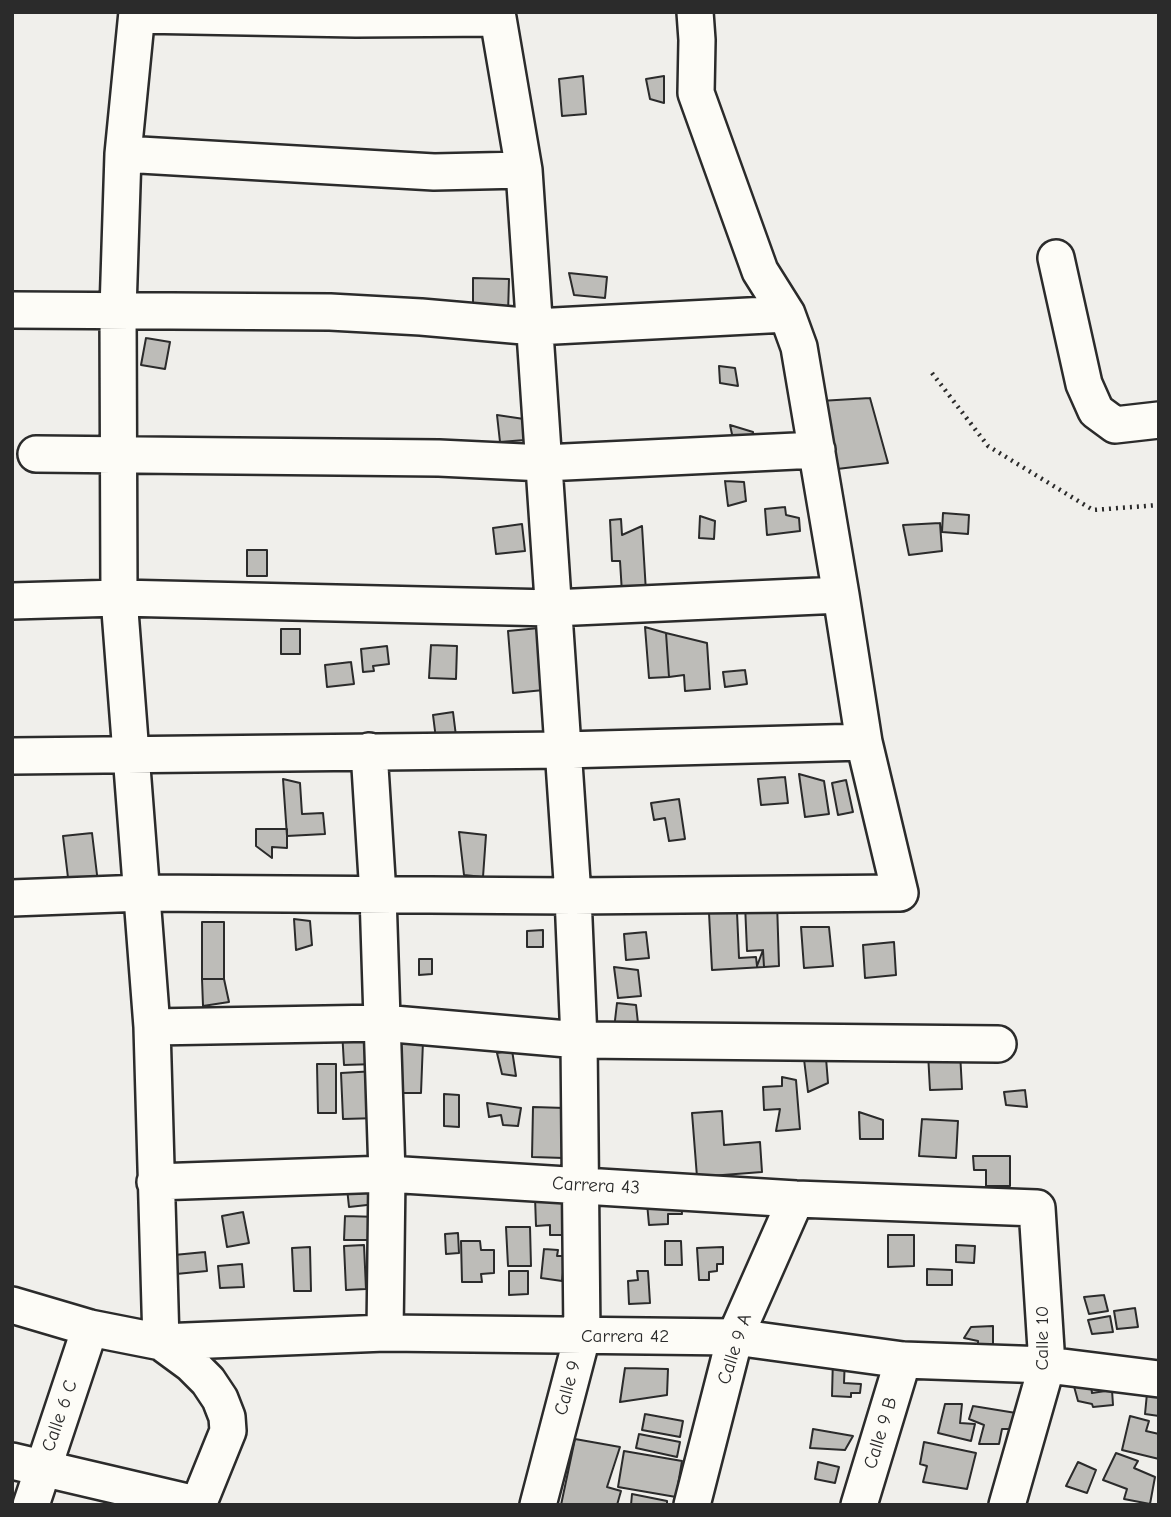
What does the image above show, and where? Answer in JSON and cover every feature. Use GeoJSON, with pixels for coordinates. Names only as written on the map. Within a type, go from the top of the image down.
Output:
{"type":"FeatureCollection","features":[{"type":"Feature","properties":{"kind":"street"},"geometry":{"type":"LineString","coordinates":[[12,898],[143,893],[573,897],[900,893],[864,742],[799,348],[788,314],[760,271],[696,93],[698,40],[695,12]]}},
{"type":"Feature","properties":{"kind":"street"},"geometry":{"type":"LineString","coordinates":[[27,1465],[198,1505],[228,1431],[227,1417],[220,1399],[208,1381],[191,1364],[161,1342],[152,1027],[119,598],[118,310],[123,153],[137,13]]}},
{"type":"Feature","properties":{"kind":"street","name":"Calle 9"},"geometry":{"type":"LineString","coordinates":[[137,13],[356,19],[498,18],[524,170],[573,897],[579,1040],[582,1336],[537,1505]]}},
{"type":"Feature","properties":{"kind":"street"},"geometry":{"type":"LineString","coordinates":[[123,153],[434,172],[524,170]]}},
{"type":"Feature","properties":{"kind":"street"},"geometry":{"type":"LineString","coordinates":[[1056,258],[1084,384],[1097,411],[1115,425],[1159,420]]}},
{"type":"Feature","properties":{"kind":"street"},"geometry":{"type":"LineString","coordinates":[[12,310],[330,312],[535,327],[788,314]]}},
{"type":"Feature","properties":{"kind":"street"},"geometry":{"type":"LineString","coordinates":[[36,454],[439,458],[544,463],[817,450]]}},
{"type":"Feature","properties":{"kind":"street"},"geometry":{"type":"LineString","coordinates":[[12,601],[119,598],[553,608],[841,594]]}},
{"type":"Feature","properties":{"kind":"street"},"geometry":{"type":"LineString","coordinates":[[12,756],[563,750],[864,742]]}},
{"type":"Feature","properties":{"kind":"street"},"geometry":{"type":"LineString","coordinates":[[369,751],[378,895],[387,1174],[385,1333]]}},
{"type":"Feature","properties":{"kind":"street"},"geometry":{"type":"LineString","coordinates":[[152,1027],[382,1023],[579,1040],[998,1044]]}},
{"type":"Feature","properties":{"kind":"street","name":"Carrera 43"},"geometry":{"type":"LineString","coordinates":[[155,1182],[387,1174],[796,1199],[1037,1208]]}},
{"type":"Feature","properties":{"kind":"street","name":"Calle 9 A"},"geometry":{"type":"LineString","coordinates":[[692,1505],[735,1337],[796,1199]]}},
{"type":"Feature","properties":{"kind":"street","name":"Calle 10"},"geometry":{"type":"LineString","coordinates":[[1007,1505],[1047,1365],[1037,1208]]}},
{"type":"Feature","properties":{"kind":"street"},"geometry":{"type":"LineString","coordinates":[[17,1298],[90,1328]]}},
{"type":"Feature","properties":{"kind":"street","name":"Carrera 42"},"geometry":{"type":"LineString","coordinates":[[90,1328],[161,1342],[385,1333],[735,1337],[903,1360],[1047,1365],[1159,1379]]}},
{"type":"Feature","properties":{"kind":"street","name":"Calle 6 C"},"geometry":{"type":"LineString","coordinates":[[31,1505],[27,1465],[90,1328]]}},
{"type":"Feature","properties":{"kind":"street","name":"Calle 9 B"},"geometry":{"type":"LineString","coordinates":[[859,1505],[903,1360]]}},
{"type":"Feature","properties":{"kind":"path"},"geometry":{"type":"LineString","coordinates":[[932,373],[988,446],[1093,510],[1159,505]]}},
{"type":"Feature","properties":{"kind":"building"},"geometry":{"type":"Polygon","coordinates":[[[583,76],[586,114],[562,116],[559,79],[583,76]]]}},
{"type":"Feature","properties":{"kind":"building"},"geometry":{"type":"Polygon","coordinates":[[[664,76],[664,103],[650,99],[646,79],[664,76]]]}},
{"type":"Feature","properties":{"kind":"building"},"geometry":{"type":"Polygon","coordinates":[[[569,273],[607,277],[605,298],[574,295],[569,273]]]}},
{"type":"Feature","properties":{"kind":"building"},"geometry":{"type":"Polygon","coordinates":[[[473,278],[509,279],[508,314],[473,314],[473,278]]]}},
{"type":"Feature","properties":{"kind":"building"},"geometry":{"type":"Polygon","coordinates":[[[146,338],[170,342],[165,369],[141,365],[146,338]]]}},
{"type":"Feature","properties":{"kind":"building"},"geometry":{"type":"Polygon","coordinates":[[[719,366],[735,368],[738,386],[720,383],[719,366]]]}},
{"type":"Feature","properties":{"kind":"building"},"geometry":{"type":"Polygon","coordinates":[[[870,398],[888,463],[837,469],[820,401],[870,398]]]}},
{"type":"Feature","properties":{"kind":"building"},"geometry":{"type":"Polygon","coordinates":[[[497,415],[524,419],[525,440],[500,442],[497,415]]]}},
{"type":"Feature","properties":{"kind":"building"},"geometry":{"type":"Polygon","coordinates":[[[730,425],[753,432],[755,450],[735,448],[730,425]]]}},
{"type":"Feature","properties":{"kind":"building"},"geometry":{"type":"Polygon","coordinates":[[[725,481],[744,482],[746,501],[728,506],[725,481]]]}},
{"type":"Feature","properties":{"kind":"building"},"geometry":{"type":"Polygon","coordinates":[[[785,507],[786,515],[799,518],[800,531],[767,535],[765,509],[785,507]]]}},
{"type":"Feature","properties":{"kind":"building"},"geometry":{"type":"Polygon","coordinates":[[[943,513],[969,515],[968,534],[942,532],[943,513]]]}},
{"type":"Feature","properties":{"kind":"building"},"geometry":{"type":"Polygon","coordinates":[[[700,516],[715,521],[714,539],[699,538],[700,516]]]}},
{"type":"Feature","properties":{"kind":"building"},"geometry":{"type":"Polygon","coordinates":[[[621,519],[622,535],[642,526],[646,592],[622,593],[620,561],[612,561],[610,520],[621,519]]]}},
{"type":"Feature","properties":{"kind":"building"},"geometry":{"type":"Polygon","coordinates":[[[940,523],[942,551],[909,555],[903,525],[940,523]]]}},
{"type":"Feature","properties":{"kind":"building"},"geometry":{"type":"Polygon","coordinates":[[[522,524],[525,551],[496,554],[493,528],[522,524]]]}},
{"type":"Feature","properties":{"kind":"building"},"geometry":{"type":"Polygon","coordinates":[[[247,550],[267,550],[267,576],[247,576],[247,550]]]}},
{"type":"Feature","properties":{"kind":"building"},"geometry":{"type":"Polygon","coordinates":[[[645,627],[666,633],[669,677],[649,678],[645,627]]]}},
{"type":"Feature","properties":{"kind":"building"},"geometry":{"type":"Polygon","coordinates":[[[539,628],[544,690],[513,693],[508,631],[539,628]]]}},
{"type":"Feature","properties":{"kind":"building"},"geometry":{"type":"Polygon","coordinates":[[[281,629],[300,629],[300,654],[281,654],[281,629]]]}},
{"type":"Feature","properties":{"kind":"building"},"geometry":{"type":"Polygon","coordinates":[[[666,633],[707,643],[710,689],[685,691],[684,675],[669,677],[666,633]]]}},
{"type":"Feature","properties":{"kind":"building"},"geometry":{"type":"Polygon","coordinates":[[[431,645],[457,646],[456,679],[429,678],[431,645]]]}},
{"type":"Feature","properties":{"kind":"building"},"geometry":{"type":"Polygon","coordinates":[[[387,646],[389,664],[373,666],[374,671],[363,672],[361,649],[387,646]]]}},
{"type":"Feature","properties":{"kind":"building"},"geometry":{"type":"Polygon","coordinates":[[[351,662],[354,684],[327,687],[325,665],[351,662]]]}},
{"type":"Feature","properties":{"kind":"building"},"geometry":{"type":"Polygon","coordinates":[[[745,670],[747,684],[725,687],[723,672],[745,670]]]}},
{"type":"Feature","properties":{"kind":"building"},"geometry":{"type":"Polygon","coordinates":[[[453,712],[456,736],[436,739],[433,715],[453,712]]]}},
{"type":"Feature","properties":{"kind":"building"},"geometry":{"type":"Polygon","coordinates":[[[799,774],[824,781],[829,814],[805,817],[799,774]]]}},
{"type":"Feature","properties":{"kind":"building"},"geometry":{"type":"Polygon","coordinates":[[[785,777],[788,803],[761,805],[758,779],[785,777]]]}},
{"type":"Feature","properties":{"kind":"building"},"geometry":{"type":"Polygon","coordinates":[[[283,779],[300,783],[302,814],[323,813],[325,834],[287,836],[283,779]]]}},
{"type":"Feature","properties":{"kind":"building"},"geometry":{"type":"Polygon","coordinates":[[[846,780],[853,812],[838,815],[832,783],[846,780]]]}},
{"type":"Feature","properties":{"kind":"building"},"geometry":{"type":"Polygon","coordinates":[[[679,799],[685,839],[669,841],[665,818],[654,820],[651,803],[679,799]]]}},
{"type":"Feature","properties":{"kind":"building"},"geometry":{"type":"Polygon","coordinates":[[[256,829],[287,829],[287,848],[272,847],[272,858],[256,846],[256,829]]]}},
{"type":"Feature","properties":{"kind":"building"},"geometry":{"type":"Polygon","coordinates":[[[459,832],[486,835],[483,877],[464,875],[459,832]]]}},
{"type":"Feature","properties":{"kind":"building"},"geometry":{"type":"Polygon","coordinates":[[[92,833],[98,883],[69,886],[63,836],[92,833]]]}},
{"type":"Feature","properties":{"kind":"building"},"geometry":{"type":"Polygon","coordinates":[[[777,902],[779,966],[764,967],[763,950],[747,951],[745,904],[777,902]]]}},
{"type":"Feature","properties":{"kind":"building"},"geometry":{"type":"Polygon","coordinates":[[[737,912],[739,958],[756,957],[757,966],[763,950],[764,967],[712,970],[709,913],[737,912]]]}},
{"type":"Feature","properties":{"kind":"building"},"geometry":{"type":"Polygon","coordinates":[[[294,919],[310,921],[312,945],[296,950],[294,919]]]}},
{"type":"Feature","properties":{"kind":"building"},"geometry":{"type":"Polygon","coordinates":[[[202,922],[224,922],[224,979],[202,979],[202,922]]]}},
{"type":"Feature","properties":{"kind":"building"},"geometry":{"type":"Polygon","coordinates":[[[801,927],[829,927],[833,966],[804,968],[801,927]]]}},
{"type":"Feature","properties":{"kind":"building"},"geometry":{"type":"Polygon","coordinates":[[[543,930],[543,947],[527,947],[527,931],[543,930]]]}},
{"type":"Feature","properties":{"kind":"building"},"geometry":{"type":"Polygon","coordinates":[[[646,932],[649,958],[626,960],[624,934],[646,932]]]}},
{"type":"Feature","properties":{"kind":"building"},"geometry":{"type":"Polygon","coordinates":[[[894,942],[896,975],[865,978],[863,945],[894,942]]]}},
{"type":"Feature","properties":{"kind":"building"},"geometry":{"type":"Polygon","coordinates":[[[419,959],[432,959],[432,974],[419,975],[419,959]]]}},
{"type":"Feature","properties":{"kind":"building"},"geometry":{"type":"Polygon","coordinates":[[[614,967],[638,970],[641,996],[618,998],[614,967]]]}},
{"type":"Feature","properties":{"kind":"building"},"geometry":{"type":"Polygon","coordinates":[[[202,979],[224,979],[229,1002],[203,1006],[202,979]]]}},
{"type":"Feature","properties":{"kind":"building"},"geometry":{"type":"Polygon","coordinates":[[[617,1003],[636,1005],[639,1032],[614,1029],[617,1003]]]}},
{"type":"Feature","properties":{"kind":"building"},"geometry":{"type":"Polygon","coordinates":[[[375,1029],[376,1064],[344,1065],[342,1030],[375,1029]]]}},
{"type":"Feature","properties":{"kind":"building"},"geometry":{"type":"Polygon","coordinates":[[[395,1040],[423,1041],[421,1093],[394,1093],[395,1040]]]}},
{"type":"Feature","properties":{"kind":"building"},"geometry":{"type":"Polygon","coordinates":[[[512,1050],[516,1076],[502,1074],[497,1053],[512,1050]]]}},
{"type":"Feature","properties":{"kind":"building"},"geometry":{"type":"Polygon","coordinates":[[[803,1051],[826,1058],[828,1083],[808,1092],[803,1051]]]}},
{"type":"Feature","properties":{"kind":"building"},"geometry":{"type":"Polygon","coordinates":[[[960,1052],[962,1089],[930,1090],[928,1053],[960,1052]]]}},
{"type":"Feature","properties":{"kind":"building"},"geometry":{"type":"Polygon","coordinates":[[[317,1064],[336,1064],[336,1113],[318,1113],[317,1064]]]}},
{"type":"Feature","properties":{"kind":"building"},"geometry":{"type":"Polygon","coordinates":[[[376,1071],[379,1118],[343,1119],[341,1073],[376,1071]]]}},
{"type":"Feature","properties":{"kind":"building"},"geometry":{"type":"Polygon","coordinates":[[[782,1077],[796,1080],[800,1129],[776,1131],[780,1109],[764,1110],[763,1087],[782,1086],[782,1077]]]}},
{"type":"Feature","properties":{"kind":"building"},"geometry":{"type":"Polygon","coordinates":[[[1025,1090],[1027,1107],[1006,1105],[1004,1092],[1025,1090]]]}},
{"type":"Feature","properties":{"kind":"building"},"geometry":{"type":"Polygon","coordinates":[[[444,1094],[459,1095],[459,1127],[444,1126],[444,1094]]]}},
{"type":"Feature","properties":{"kind":"building"},"geometry":{"type":"Polygon","coordinates":[[[487,1103],[521,1108],[518,1126],[503,1125],[501,1115],[489,1117],[487,1103]]]}},
{"type":"Feature","properties":{"kind":"building"},"geometry":{"type":"Polygon","coordinates":[[[533,1107],[565,1108],[564,1158],[532,1157],[533,1107]]]}},
{"type":"Feature","properties":{"kind":"building"},"geometry":{"type":"Polygon","coordinates":[[[722,1111],[724,1145],[760,1142],[762,1172],[697,1177],[692,1113],[722,1111]]]}},
{"type":"Feature","properties":{"kind":"building"},"geometry":{"type":"Polygon","coordinates":[[[859,1112],[883,1120],[883,1139],[860,1139],[859,1112]]]}},
{"type":"Feature","properties":{"kind":"building"},"geometry":{"type":"Polygon","coordinates":[[[922,1119],[958,1121],[956,1158],[919,1156],[922,1119]]]}},
{"type":"Feature","properties":{"kind":"building"},"geometry":{"type":"Polygon","coordinates":[[[973,1156],[1010,1156],[1010,1186],[986,1186],[986,1170],[974,1170],[973,1156]]]}},
{"type":"Feature","properties":{"kind":"building"},"geometry":{"type":"Polygon","coordinates":[[[374,1186],[376,1204],[349,1207],[347,1188],[374,1186]]]}},
{"type":"Feature","properties":{"kind":"building"},"geometry":{"type":"Polygon","coordinates":[[[535,1197],[562,1197],[562,1235],[550,1235],[550,1225],[536,1226],[535,1197]]]}},
{"type":"Feature","properties":{"kind":"building"},"geometry":{"type":"Polygon","coordinates":[[[681,1200],[682,1214],[668,1214],[668,1224],[649,1225],[647,1203],[681,1200]]]}},
{"type":"Feature","properties":{"kind":"building"},"geometry":{"type":"Polygon","coordinates":[[[243,1212],[249,1243],[227,1247],[222,1216],[243,1212]]]}},
{"type":"Feature","properties":{"kind":"building"},"geometry":{"type":"Polygon","coordinates":[[[345,1216],[379,1217],[378,1240],[344,1240],[345,1216]]]}},
{"type":"Feature","properties":{"kind":"building"},"geometry":{"type":"Polygon","coordinates":[[[506,1227],[530,1227],[531,1266],[508,1266],[506,1227]]]}},
{"type":"Feature","properties":{"kind":"building"},"geometry":{"type":"Polygon","coordinates":[[[458,1233],[459,1253],[446,1254],[445,1234],[458,1233]]]}},
{"type":"Feature","properties":{"kind":"building"},"geometry":{"type":"Polygon","coordinates":[[[888,1235],[914,1235],[914,1266],[888,1267],[888,1235]]]}},
{"type":"Feature","properties":{"kind":"building"},"geometry":{"type":"Polygon","coordinates":[[[461,1241],[480,1241],[481,1250],[494,1250],[494,1273],[481,1274],[482,1282],[462,1282],[461,1241]]]}},
{"type":"Feature","properties":{"kind":"building"},"geometry":{"type":"Polygon","coordinates":[[[665,1241],[681,1241],[682,1265],[665,1265],[665,1241]]]}},
{"type":"Feature","properties":{"kind":"building"},"geometry":{"type":"Polygon","coordinates":[[[364,1245],[366,1289],[346,1290],[344,1246],[364,1245]]]}},
{"type":"Feature","properties":{"kind":"building"},"geometry":{"type":"Polygon","coordinates":[[[956,1245],[975,1246],[974,1263],[956,1262],[956,1245]]]}},
{"type":"Feature","properties":{"kind":"building"},"geometry":{"type":"Polygon","coordinates":[[[310,1247],[311,1291],[294,1291],[292,1248],[310,1247]]]}},
{"type":"Feature","properties":{"kind":"building"},"geometry":{"type":"Polygon","coordinates":[[[723,1247],[723,1264],[717,1264],[717,1271],[709,1272],[709,1280],[699,1280],[697,1248],[723,1247]]]}},
{"type":"Feature","properties":{"kind":"building"},"geometry":{"type":"Polygon","coordinates":[[[544,1249],[558,1250],[557,1256],[565,1256],[562,1281],[541,1278],[544,1249]]]}},
{"type":"Feature","properties":{"kind":"building"},"geometry":{"type":"Polygon","coordinates":[[[205,1252],[207,1271],[176,1274],[174,1255],[205,1252]]]}},
{"type":"Feature","properties":{"kind":"building"},"geometry":{"type":"Polygon","coordinates":[[[242,1264],[244,1287],[220,1288],[218,1266],[242,1264]]]}},
{"type":"Feature","properties":{"kind":"building"},"geometry":{"type":"Polygon","coordinates":[[[927,1269],[952,1270],[952,1285],[927,1285],[927,1269]]]}},
{"type":"Feature","properties":{"kind":"building"},"geometry":{"type":"Polygon","coordinates":[[[509,1271],[528,1271],[528,1294],[509,1295],[509,1271]]]}},
{"type":"Feature","properties":{"kind":"building"},"geometry":{"type":"Polygon","coordinates":[[[637,1271],[648,1271],[650,1303],[629,1304],[628,1281],[638,1280],[637,1271]]]}},
{"type":"Feature","properties":{"kind":"building"},"geometry":{"type":"Polygon","coordinates":[[[1104,1295],[1108,1311],[1089,1314],[1084,1297],[1104,1295]]]}},
{"type":"Feature","properties":{"kind":"building"},"geometry":{"type":"Polygon","coordinates":[[[1135,1308],[1138,1327],[1117,1329],[1114,1311],[1135,1308]]]}},
{"type":"Feature","properties":{"kind":"building"},"geometry":{"type":"Polygon","coordinates":[[[1110,1316],[1113,1332],[1092,1334],[1088,1320],[1110,1316]]]}},
{"type":"Feature","properties":{"kind":"building"},"geometry":{"type":"Polygon","coordinates":[[[993,1326],[993,1353],[978,1353],[978,1341],[964,1338],[971,1327],[993,1326]]]}},
{"type":"Feature","properties":{"kind":"building"},"geometry":{"type":"Polygon","coordinates":[[[833,1357],[845,1357],[844,1383],[861,1384],[860,1393],[851,1393],[851,1397],[832,1396],[833,1357]]]}},
{"type":"Feature","properties":{"kind":"building"},"geometry":{"type":"Polygon","coordinates":[[[625,1368],[668,1369],[667,1395],[620,1402],[625,1368]]]}},
{"type":"Feature","properties":{"kind":"building"},"geometry":{"type":"Polygon","coordinates":[[[1090,1378],[1092,1393],[1112,1390],[1113,1405],[1093,1407],[1092,1404],[1078,1401],[1072,1379],[1090,1378]]]}},
{"type":"Feature","properties":{"kind":"building"},"geometry":{"type":"Polygon","coordinates":[[[1148,1383],[1159,1384],[1159,1416],[1145,1414],[1148,1383]]]}},
{"type":"Feature","properties":{"kind":"building"},"geometry":{"type":"Polygon","coordinates":[[[945,1404],[962,1404],[960,1423],[975,1424],[971,1441],[938,1433],[945,1404]]]}},
{"type":"Feature","properties":{"kind":"building"},"geometry":{"type":"Polygon","coordinates":[[[973,1406],[1016,1413],[1010,1429],[1002,1429],[999,1444],[979,1444],[984,1425],[969,1419],[973,1406]]]}},
{"type":"Feature","properties":{"kind":"building"},"geometry":{"type":"Polygon","coordinates":[[[645,1414],[683,1421],[680,1437],[642,1430],[645,1414]]]}},
{"type":"Feature","properties":{"kind":"building"},"geometry":{"type":"Polygon","coordinates":[[[1130,1416],[1149,1421],[1146,1431],[1159,1434],[1159,1459],[1122,1450],[1130,1416]]]}},
{"type":"Feature","properties":{"kind":"building"},"geometry":{"type":"Polygon","coordinates":[[[813,1429],[853,1436],[845,1450],[810,1448],[813,1429]]]}},
{"type":"Feature","properties":{"kind":"building"},"geometry":{"type":"Polygon","coordinates":[[[639,1434],[680,1442],[677,1457],[636,1448],[639,1434]]]}},
{"type":"Feature","properties":{"kind":"building"},"geometry":{"type":"Polygon","coordinates":[[[575,1439],[620,1447],[607,1487],[621,1491],[617,1505],[561,1505],[575,1439]]]}},
{"type":"Feature","properties":{"kind":"building"},"geometry":{"type":"Polygon","coordinates":[[[924,1442],[976,1453],[967,1489],[923,1482],[927,1466],[920,1464],[924,1442]]]}},
{"type":"Feature","properties":{"kind":"building"},"geometry":{"type":"Polygon","coordinates":[[[624,1451],[682,1461],[676,1497],[618,1487],[624,1451]]]}},
{"type":"Feature","properties":{"kind":"building"},"geometry":{"type":"Polygon","coordinates":[[[1116,1453],[1138,1461],[1134,1468],[1155,1477],[1150,1504],[1124,1499],[1127,1489],[1103,1480],[1116,1453]]]}},
{"type":"Feature","properties":{"kind":"building"},"geometry":{"type":"Polygon","coordinates":[[[818,1462],[839,1467],[835,1483],[815,1479],[818,1462]]]}},
{"type":"Feature","properties":{"kind":"building"},"geometry":{"type":"Polygon","coordinates":[[[1078,1462],[1096,1470],[1087,1493],[1066,1486],[1078,1462]]]}},
{"type":"Feature","properties":{"kind":"building"},"geometry":{"type":"Polygon","coordinates":[[[632,1494],[667,1501],[667,1505],[631,1505],[632,1494]]]}}]}
